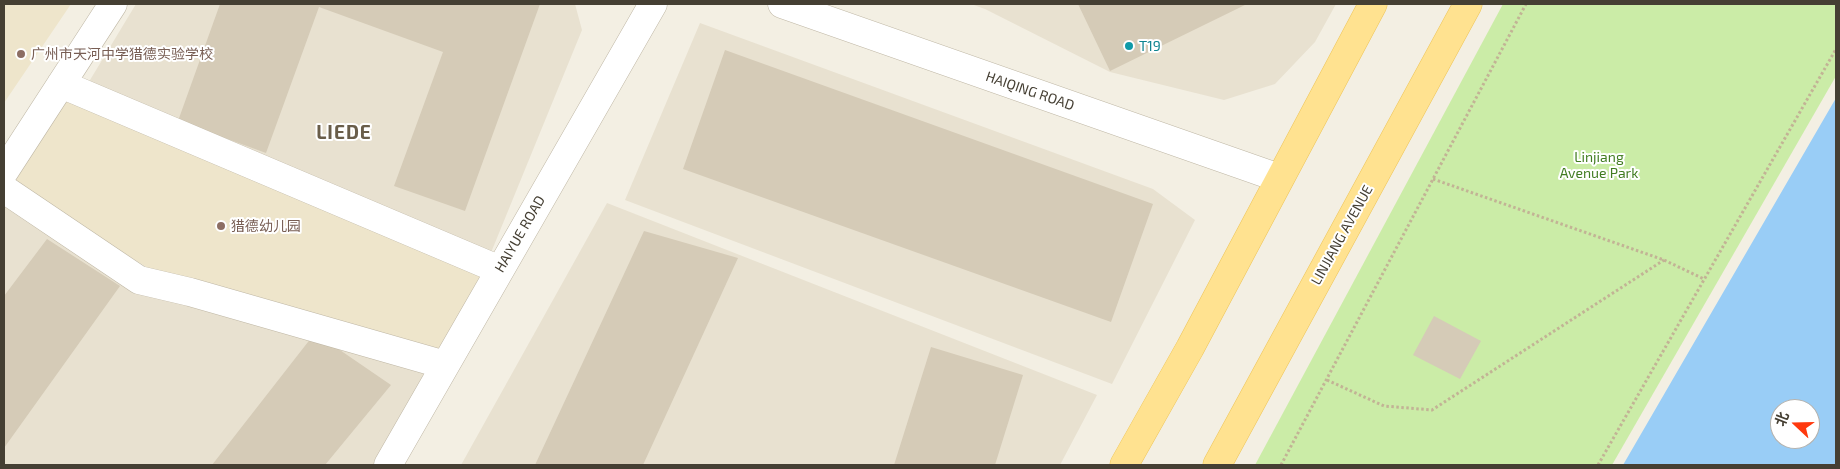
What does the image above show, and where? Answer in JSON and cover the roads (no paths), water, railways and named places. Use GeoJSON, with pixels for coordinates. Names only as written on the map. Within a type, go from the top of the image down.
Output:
{"type":"FeatureCollection","features":[{"type":"Feature","properties":{"kind":"main road"},"geometry":{"type":"LineString","coordinates":[[1124,465],[1190,348],[1372,4]]}},
{"type":"Feature","properties":{"kind":"main road","name":"LINJIANG AVENUE"},"geometry":{"type":"LineString","coordinates":[[1217,465],[1468,4]]}},
{"type":"Feature","properties":{"kind":"street"},"geometry":{"type":"LineString","coordinates":[[4,172],[113,4]]}},
{"type":"Feature","properties":{"kind":"street","name":"HAIYUE ROAD"},"geometry":{"type":"LineString","coordinates":[[388,465],[653,4]]}},
{"type":"Feature","properties":{"kind":"street","name":"HAIQING ROAD"},"geometry":{"type":"LineString","coordinates":[[782,4],[1279,178]]}},
{"type":"Feature","properties":{"kind":"street"},"geometry":{"type":"LineString","coordinates":[[61,84],[500,270]]}},
{"type":"Feature","properties":{"kind":"street"},"geometry":{"type":"LineString","coordinates":[[4,189],[140,280],[190,292],[445,365]]}},
{"type":"Feature","properties":{"kind":"water"},"geometry":{"type":"Polygon","coordinates":[[[1836,98],[1836,465],[1623,465],[1836,98]]]}},
{"type":"Feature","properties":{"kind":"place","name":"T19"},"geometry":{"type":"Point","coordinates":[1129,46]}},
{"type":"Feature","properties":{"kind":"place","name":"广州市天河中学猎德实验学校"},"geometry":{"type":"Point","coordinates":[21,54]}},
{"type":"Feature","properties":{"kind":"place","name":"猎德幼儿园"},"geometry":{"type":"Point","coordinates":[221,226]}},
{"type":"Feature","properties":{"kind":"district","name":"LIEDE"},"geometry":{"type":"Point","coordinates":[344,133]}},
{"type":"Feature","properties":{"kind":"park label","name":"Linjiang Avenue Park"},"geometry":{"type":"Point","coordinates":[1599,166]}}]}
